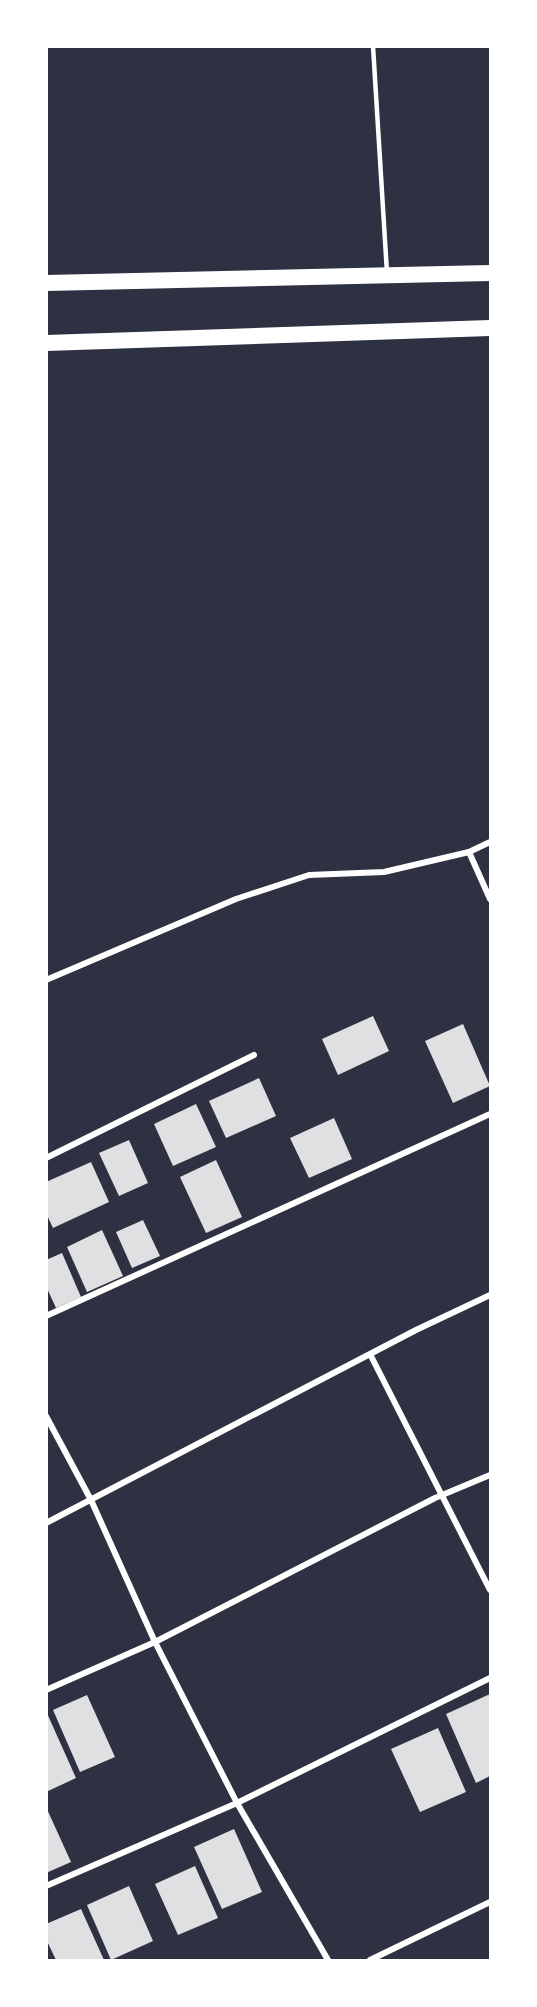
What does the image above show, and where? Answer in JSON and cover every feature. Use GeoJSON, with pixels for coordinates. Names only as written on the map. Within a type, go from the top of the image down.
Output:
{"type":"FeatureCollection","features":[{"type":"Feature","properties":{"kind":"highway"},"geometry":{"type":"LineString","coordinates":[[46,283],[490,273]]}},
{"type":"Feature","properties":{"kind":"highway"},"geometry":{"type":"LineString","coordinates":[[46,343],[490,328]]}},
{"type":"Feature","properties":{"kind":"street"},"geometry":{"type":"LineString","coordinates":[[46,980],[236,899],[309,875],[384,872],[469,852],[490,842]]}},
{"type":"Feature","properties":{"kind":"street"},"geometry":{"type":"LineString","coordinates":[[469,852],[490,899]]}},
{"type":"Feature","properties":{"kind":"street"},"geometry":{"type":"LineString","coordinates":[[46,1158],[254,1055]]}},
{"type":"Feature","properties":{"kind":"street"},"geometry":{"type":"LineString","coordinates":[[46,1316],[490,1114]]}},
{"type":"Feature","properties":{"kind":"street"},"geometry":{"type":"LineString","coordinates":[[46,1524],[416,1330],[490,1295]]}},
{"type":"Feature","properties":{"kind":"street"},"geometry":{"type":"LineString","coordinates":[[370,1354],[490,1590]]}},
{"type":"Feature","properties":{"kind":"street"},"geometry":{"type":"LineString","coordinates":[[46,1416],[91,1500],[155,1642],[237,1803],[328,1960]]}},
{"type":"Feature","properties":{"kind":"street"},"geometry":{"type":"LineString","coordinates":[[46,1690],[155,1642],[442,1495],[490,1474]]}},
{"type":"Feature","properties":{"kind":"street"},"geometry":{"type":"LineString","coordinates":[[46,1886],[237,1803],[490,1678]]}},
{"type":"Feature","properties":{"kind":"street"},"geometry":{"type":"LineString","coordinates":[[370,1960],[490,1902]]}},
{"type":"Feature","properties":{"kind":"lane"},"geometry":{"type":"LineString","coordinates":[[373,46],[387,275]]}},
{"type":"Feature","properties":{"kind":"building"},"geometry":{"type":"Polygon","coordinates":[[[373,1016],[389,1051],[338,1075],[322,1039],[373,1016]]]}},
{"type":"Feature","properties":{"kind":"building"},"geometry":{"type":"Polygon","coordinates":[[[463,1024],[490,1086],[453,1103],[425,1041],[463,1024]]]}},
{"type":"Feature","properties":{"kind":"building"},"geometry":{"type":"Polygon","coordinates":[[[259,1078],[276,1116],[226,1138],[209,1101],[259,1078]]]}},
{"type":"Feature","properties":{"kind":"building"},"geometry":{"type":"Polygon","coordinates":[[[196,1104],[216,1147],[173,1166],[154,1124],[196,1104]]]}},
{"type":"Feature","properties":{"kind":"building"},"geometry":{"type":"Polygon","coordinates":[[[334,1118],[352,1159],[309,1178],[290,1138],[334,1118]]]}},
{"type":"Feature","properties":{"kind":"building"},"geometry":{"type":"Polygon","coordinates":[[[129,1140],[148,1183],[119,1196],[99,1153],[129,1140]]]}},
{"type":"Feature","properties":{"kind":"building"},"geometry":{"type":"Polygon","coordinates":[[[216,1160],[242,1217],[206,1233],[180,1177],[216,1160]]]}},
{"type":"Feature","properties":{"kind":"building"},"geometry":{"type":"Polygon","coordinates":[[[91,1162],[109,1202],[53,1228],[46,1213],[46,1182],[91,1162]]]}},
{"type":"Feature","properties":{"kind":"building"},"geometry":{"type":"Polygon","coordinates":[[[143,1220],[160,1256],[132,1268],[116,1232],[143,1220]]]}},
{"type":"Feature","properties":{"kind":"building"},"geometry":{"type":"Polygon","coordinates":[[[102,1230],[123,1276],[87,1292],[67,1247],[102,1230]]]}},
{"type":"Feature","properties":{"kind":"building"},"geometry":{"type":"Polygon","coordinates":[[[62,1253],[81,1297],[56,1308],[46,1286],[46,1260],[62,1253]]]}},
{"type":"Feature","properties":{"kind":"building"},"geometry":{"type":"Polygon","coordinates":[[[490,1694],[490,1776],[476,1783],[446,1714],[490,1694]]]}},
{"type":"Feature","properties":{"kind":"building"},"geometry":{"type":"Polygon","coordinates":[[[87,1695],[115,1757],[80,1772],[53,1710],[87,1695]]]}},
{"type":"Feature","properties":{"kind":"building"},"geometry":{"type":"Polygon","coordinates":[[[46,1711],[76,1778],[46,1792],[46,1711]]]}},
{"type":"Feature","properties":{"kind":"building"},"geometry":{"type":"Polygon","coordinates":[[[438,1728],[466,1792],[420,1812],[391,1749],[438,1728]]]}},
{"type":"Feature","properties":{"kind":"building"},"geometry":{"type":"Polygon","coordinates":[[[46,1807],[71,1862],[46,1873],[46,1807]]]}},
{"type":"Feature","properties":{"kind":"building"},"geometry":{"type":"Polygon","coordinates":[[[234,1829],[262,1892],[222,1909],[194,1847],[234,1829]]]}},
{"type":"Feature","properties":{"kind":"building"},"geometry":{"type":"Polygon","coordinates":[[[195,1866],[218,1918],[178,1935],[155,1884],[195,1866]]]}},
{"type":"Feature","properties":{"kind":"building"},"geometry":{"type":"Polygon","coordinates":[[[129,1886],[153,1941],[111,1960],[87,1905],[129,1886]]]}},
{"type":"Feature","properties":{"kind":"building"},"geometry":{"type":"Polygon","coordinates":[[[81,1909],[104,1960],[56,1960],[46,1939],[46,1924],[81,1909]]]}}]}
